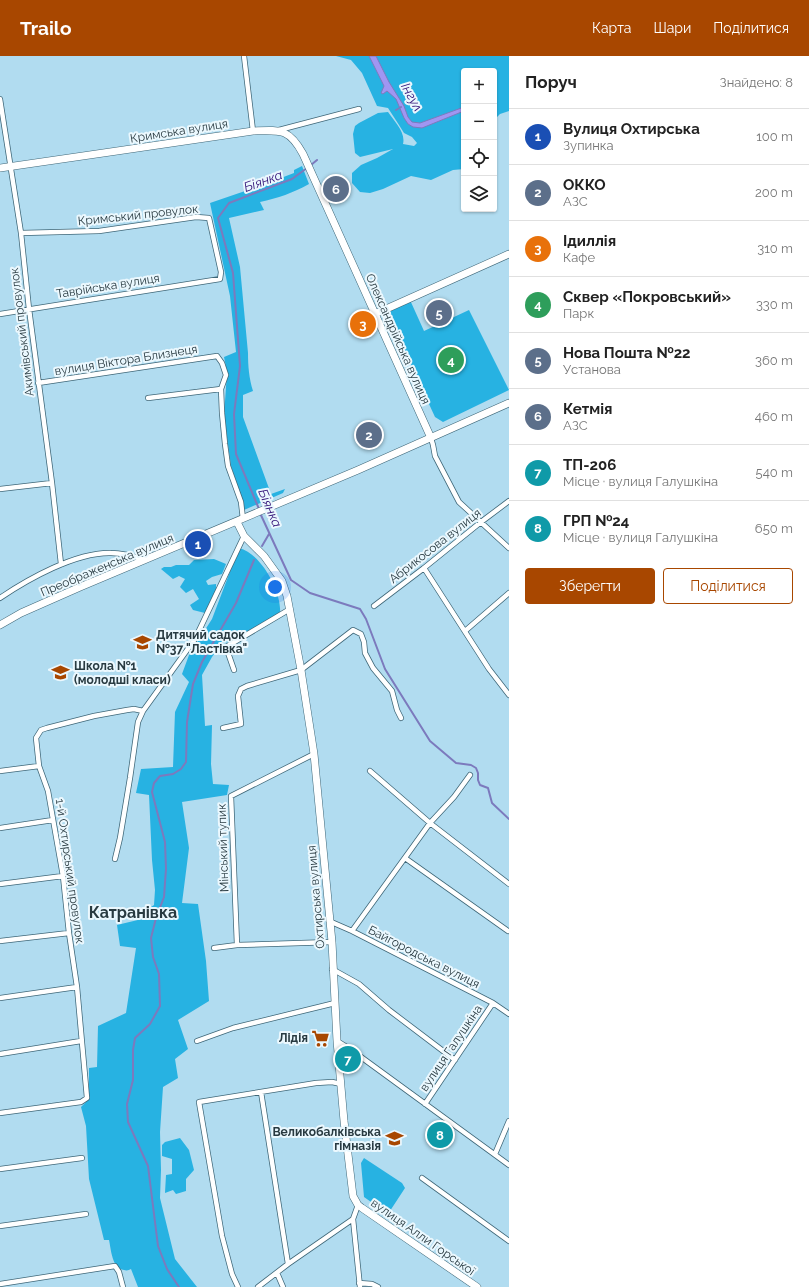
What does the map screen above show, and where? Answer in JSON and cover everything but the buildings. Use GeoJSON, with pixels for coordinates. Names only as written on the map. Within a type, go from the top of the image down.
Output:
{"type":"FeatureCollection","features":[{"type":"Feature","properties":{"kind":"street"},"geometry":{"type":"LineString","coordinates":[[244,56],[253,131]]}},
{"type":"Feature","properties":{"kind":"street","name":"Акимівський провулок"},"geometry":{"type":"LineString","coordinates":[[0,99],[21,233],[61,564]]}},
{"type":"Feature","properties":{"kind":"street","name":"Кримська вулиця"},"geometry":{"type":"LineString","coordinates":[[0,168],[253,131],[279,131],[359,109]]}},
{"type":"Feature","properties":{"kind":"street","name":"Олександрійська вулиця"},"geometry":{"type":"LineString","coordinates":[[279,131],[288,134],[303,154],[431,438],[435,456],[459,502],[509,548]]}},
{"type":"Feature","properties":{"kind":"street","name":"Кримський провулок"},"geometry":{"type":"LineString","coordinates":[[21,233],[99,231],[196,217],[208,218],[221,272],[220,279]]}},
{"type":"Feature","properties":{"kind":"street"},"geometry":{"type":"LineString","coordinates":[[375,314],[509,254]]}},
{"type":"Feature","properties":{"kind":"street","name":"Таврійська вулиця"},"geometry":{"type":"LineString","coordinates":[[0,314],[220,279]]}},
{"type":"Feature","properties":{"kind":"street","name":"вулиця Віктора Близнеця"},"geometry":{"type":"LineString","coordinates":[[38,383],[217,356],[222,363],[226,374],[222,389]]}},
{"type":"Feature","properties":{"kind":"street"},"geometry":{"type":"LineString","coordinates":[[148,398],[222,389],[222,413],[228,466],[241,502],[243,519]]}},
{"type":"Feature","properties":{"kind":"street","name":"Преображенська вулиця"},"geometry":{"type":"LineString","coordinates":[[0,624],[36,607],[431,438],[509,402]]}},
{"type":"Feature","properties":{"kind":"street"},"geometry":{"type":"LineString","coordinates":[[0,489],[52,483]]}},
{"type":"Feature","properties":{"kind":"street","name":"Абрикосова вулиця"},"geometry":{"type":"LineString","coordinates":[[374,606],[509,501]]}},
{"type":"Feature","properties":{"kind":"street","name":"Охтирська вулиця"},"geometry":{"type":"LineString","coordinates":[[243,519],[244,536],[261,553],[282,581],[288,596],[301,670],[314,754],[332,942],[332,969],[344,1121],[353,1196],[358,1204]]}},
{"type":"Feature","properties":{"kind":"street"},"geometry":{"type":"LineString","coordinates":[[115,859],[133,764],[138,722],[143,711],[195,639],[244,536]]}},
{"type":"Feature","properties":{"kind":"street"},"geometry":{"type":"LineString","coordinates":[[0,598],[61,564],[88,555],[110,553],[124,554],[146,560]]}},
{"type":"Feature","properties":{"kind":"street"},"geometry":{"type":"LineString","coordinates":[[424,568],[489,669],[509,695]]}},
{"type":"Feature","properties":{"kind":"street"},"geometry":{"type":"LineString","coordinates":[[465,631],[509,593]]}},
{"type":"Feature","properties":{"kind":"street"},"geometry":{"type":"LineString","coordinates":[[234,670],[226,647],[290,609]]}},
{"type":"Feature","properties":{"kind":"street"},"geometry":{"type":"LineString","coordinates":[[223,728],[241,724],[238,696],[241,689],[301,670],[353,630],[361,634],[364,642],[365,653],[373,668],[392,691],[397,710],[401,718]]}},
{"type":"Feature","properties":{"kind":"street","name":"1-й Охтирський провулок"},"geometry":{"type":"LineString","coordinates":[[0,1113],[81,1102],[87,1098],[77,987],[63,876],[48,791],[39,766],[36,738],[41,730],[94,716],[134,709],[143,711]]}},
{"type":"Feature","properties":{"kind":"street","name":"Мінський тупик"},"geometry":{"type":"LineString","coordinates":[[237,945],[231,796],[314,754]]}},
{"type":"Feature","properties":{"kind":"street"},"geometry":{"type":"LineString","coordinates":[[0,771],[39,766]]}},
{"type":"Feature","properties":{"kind":"street"},"geometry":{"type":"LineString","coordinates":[[370,771],[430,823],[509,884]]}},
{"type":"Feature","properties":{"kind":"street"},"geometry":{"type":"LineString","coordinates":[[352,931],[430,823],[454,797],[470,775]]}},
{"type":"Feature","properties":{"kind":"street"},"geometry":{"type":"LineString","coordinates":[[0,828],[53,820]]}},
{"type":"Feature","properties":{"kind":"street"},"geometry":{"type":"LineString","coordinates":[[405,858],[508,931]]}},
{"type":"Feature","properties":{"kind":"street"},"geometry":{"type":"LineString","coordinates":[[0,884],[63,876]]}},
{"type":"Feature","properties":{"kind":"street","name":"Байгородська вулиця"},"geometry":{"type":"LineString","coordinates":[[329,921],[352,931],[493,1003],[509,1014]]}},
{"type":"Feature","properties":{"kind":"street"},"geometry":{"type":"LineString","coordinates":[[0,941],[69,933]]}},
{"type":"Feature","properties":{"kind":"street"},"geometry":{"type":"LineString","coordinates":[[214,948],[237,945],[332,942]]}},
{"type":"Feature","properties":{"kind":"street"},"geometry":{"type":"LineString","coordinates":[[332,969],[359,984],[389,1010],[455,1060]]}},
{"type":"Feature","properties":{"kind":"street"},"geometry":{"type":"LineString","coordinates":[[0,998],[77,987]]}},
{"type":"Feature","properties":{"kind":"street"},"geometry":{"type":"LineString","coordinates":[[197,1041],[233,1028],[335,1003]]}},
{"type":"Feature","properties":{"kind":"street","name":"вулиця Галушкіна"},"geometry":{"type":"LineString","coordinates":[[425,1104],[493,1003]]}},
{"type":"Feature","properties":{"kind":"street"},"geometry":{"type":"LineString","coordinates":[[0,1054],[81,1041]]}},
{"type":"Feature","properties":{"kind":"street","name":"вулиця Галушкіна"},"geometry":{"type":"LineString","coordinates":[[337,1041],[509,1164]]}},
{"type":"Feature","properties":{"kind":"street"},"geometry":{"type":"LineString","coordinates":[[238,1287],[232,1274],[222,1236],[199,1102],[316,1083],[332,1082],[341,1084]]}},
{"type":"Feature","properties":{"kind":"street"},"geometry":{"type":"LineString","coordinates":[[261,1092],[288,1264]]}},
{"type":"Feature","properties":{"kind":"street"},"geometry":{"type":"LineString","coordinates":[[495,1154],[509,1121]]}},
{"type":"Feature","properties":{"kind":"street"},"geometry":{"type":"LineString","coordinates":[[0,1169],[82,1158]]}},
{"type":"Feature","properties":{"kind":"street"},"geometry":{"type":"LineString","coordinates":[[422,1178],[509,1241]]}},
{"type":"Feature","properties":{"kind":"street"},"geometry":{"type":"LineString","coordinates":[[358,1204],[353,1220],[359,1285],[372,1284],[378,1287]]}},
{"type":"Feature","properties":{"kind":"street","name":"вулиця Алли Горської"},"geometry":{"type":"LineString","coordinates":[[358,1204],[476,1287]]}},
{"type":"Feature","properties":{"kind":"street"},"geometry":{"type":"LineString","coordinates":[[0,1226],[86,1214]]}},
{"type":"Feature","properties":{"kind":"street"},"geometry":{"type":"LineString","coordinates":[[258,1287],[288,1264],[353,1220]]}},
{"type":"Feature","properties":{"kind":"street"},"geometry":{"type":"LineString","coordinates":[[0,1284],[115,1266],[119,1272],[123,1287]]}},
{"type":"Feature","properties":{"kind":"street"},"geometry":{"type":"LineString","coordinates":[[277,1273],[283,1287]]}},
{"type":"Feature","properties":{"kind":"shaded area"},"geometry":{"type":"Polygon","coordinates":[[[336,56],[509,56],[509,111],[500,114],[497,117],[497,68],[461,68],[461,169],[453,170],[431,180],[411,176],[383,189],[370,193],[360,192],[352,183],[352,173],[361,165],[393,149],[360,157],[355,153],[353,134],[355,126],[378,113],[388,112],[403,135],[403,144],[414,146],[417,143],[412,137],[404,133],[388,108],[377,106],[362,73],[351,60],[336,56]]]}},
{"type":"Feature","properties":{"kind":"shaded area"},"geometry":{"type":"Polygon","coordinates":[[[369,56],[376,56],[412,122],[420,123],[461,108],[461,112],[422,128],[413,127],[408,124],[404,118],[396,99],[387,91],[383,94],[381,93],[384,86],[369,56]]]}},
{"type":"Feature","properties":{"kind":"shaded area"},"geometry":{"type":"Polygon","coordinates":[[[302,166],[309,184],[285,195],[260,202],[264,210],[229,218],[240,267],[249,372],[253,391],[243,395],[243,417],[271,494],[285,489],[283,493],[244,510],[243,502],[231,466],[224,416],[227,372],[224,357],[236,352],[230,296],[210,203],[294,173],[294,170],[302,166]]]}},
{"type":"Feature","properties":{"kind":"shaded area"},"geometry":{"type":"Polygon","coordinates":[[[410,300],[424,331],[469,310],[509,390],[443,422],[435,417],[386,311],[410,300]]]}},
{"type":"Feature","properties":{"kind":"shaded area"},"geometry":{"type":"Polygon","coordinates":[[[239,548],[247,551],[255,557],[268,574],[278,595],[280,613],[230,642],[222,643],[202,675],[205,726],[212,725],[211,764],[213,784],[229,785],[227,795],[182,802],[189,848],[182,903],[198,904],[206,961],[209,1001],[178,1020],[188,1049],[175,1059],[178,1078],[163,1087],[160,1132],[160,1198],[175,1259],[197,1287],[138,1287],[131,1269],[120,1269],[117,1266],[113,1258],[109,1240],[104,1240],[89,1179],[86,1126],[81,1107],[89,1099],[89,1068],[97,1067],[98,1026],[126,1013],[136,948],[120,946],[117,925],[146,918],[148,909],[154,905],[155,890],[149,795],[136,793],[141,769],[173,767],[175,712],[189,682],[182,674],[189,655],[212,619],[239,548]]]}},
{"type":"Feature","properties":{"kind":"shaded area"},"geometry":{"type":"Polygon","coordinates":[[[214,559],[226,564],[222,574],[212,577],[206,581],[208,585],[216,584],[216,590],[205,613],[193,610],[190,605],[199,599],[193,589],[186,593],[180,587],[185,579],[179,576],[173,579],[161,569],[176,565],[189,565],[194,560],[214,559]]]}},
{"type":"Feature","properties":{"kind":"shaded area"},"geometry":{"type":"Polygon","coordinates":[[[180,1138],[189,1150],[194,1170],[186,1179],[186,1191],[176,1194],[173,1190],[165,1193],[166,1175],[172,1174],[172,1159],[162,1156],[162,1145],[165,1142],[180,1138]]]}},
{"type":"Feature","properties":{"kind":"shaded area"},"geometry":{"type":"Polygon","coordinates":[[[364,1158],[402,1183],[405,1188],[388,1214],[364,1197],[361,1163],[364,1158]]]}},
{"type":"Feature","properties":{"kind":"waterway","name":"Біянка"},"geometry":{"type":"LineString","coordinates":[[396,110],[401,107]]}},
{"type":"Feature","properties":{"kind":"waterway","name":"Біянка"},"geometry":{"type":"LineString","coordinates":[[311,165],[317,160]]}},
{"type":"Feature","properties":{"kind":"waterway","name":"Біянка"},"geometry":{"type":"LineString","coordinates":[[259,509],[236,454],[234,414],[240,366],[233,273],[218,218],[229,203],[292,179],[307,168]]}},
{"type":"Feature","properties":{"kind":"waterway","name":"Біянка"},"geometry":{"type":"LineString","coordinates":[[260,513],[291,580],[310,593],[360,609],[366,619],[385,669],[430,741],[456,763],[471,765],[476,768],[480,785],[488,788],[492,803],[509,819]]}},
{"type":"Feature","properties":{"kind":"waterway"},"geometry":{"type":"LineString","coordinates":[[262,546],[269,534]]}},
{"type":"Feature","properties":{"kind":"waterway"},"geometry":{"type":"LineString","coordinates":[[179,1287],[167,1269],[158,1246],[148,1166],[128,1122],[127,1104],[133,1080],[133,1050],[135,1038],[150,1024],[160,1006],[159,974],[153,957],[151,938],[156,918],[164,897],[166,869],[165,842],[152,792],[154,783],[160,776],[173,774],[181,769],[186,762],[187,722],[193,684],[202,662],[236,603],[254,560]]}},
{"type":"Feature","properties":{"kind":"place","name":"Кетмія"},"geometry":{"type":"Point","coordinates":[336,189]}},
{"type":"Feature","properties":{"kind":"place","name":"Нова Пошта №22"},"geometry":{"type":"Point","coordinates":[439,313]}},
{"type":"Feature","properties":{"kind":"place","name":"Ідиллія"},"geometry":{"type":"Point","coordinates":[363,324]}},
{"type":"Feature","properties":{"kind":"place","name":"Сквер «Покровський»"},"geometry":{"type":"Point","coordinates":[451,360]}},
{"type":"Feature","properties":{"kind":"place","name":"ОККО"},"geometry":{"type":"Point","coordinates":[369,435]}},
{"type":"Feature","properties":{"kind":"place","name":"Вулиця Охтирська"},"geometry":{"type":"Point","coordinates":[198,544]}},
{"type":"Feature","properties":{"kind":"place","name":"Дитячий садок №37 \"Ластівка\""},"geometry":{"type":"Point","coordinates":[143,642]}},
{"type":"Feature","properties":{"kind":"place","name":"Школа №1 (молодші класи)"},"geometry":{"type":"Point","coordinates":[61,673]}},
{"type":"Feature","properties":{"kind":"place","name":"Лідія"},"geometry":{"type":"Point","coordinates":[321,1038]}},
{"type":"Feature","properties":{"kind":"place","name":"ТП-206"},"geometry":{"type":"Point","coordinates":[348,1059]}},
{"type":"Feature","properties":{"kind":"place","name":"ГРП №24"},"geometry":{"type":"Point","coordinates":[440,1135]}},
{"type":"Feature","properties":{"kind":"place","name":"Великобалківська гімназія"},"geometry":{"type":"Point","coordinates":[394,1139]}},
{"type":"Feature","properties":{"kind":"district","name":"Катранівка"},"geometry":{"type":"Point","coordinates":[133,912]}},
{"type":"Feature","properties":{"kind":"water label","name":"Інгул"},"geometry":{"type":"Point","coordinates":[412,97]}}]}
